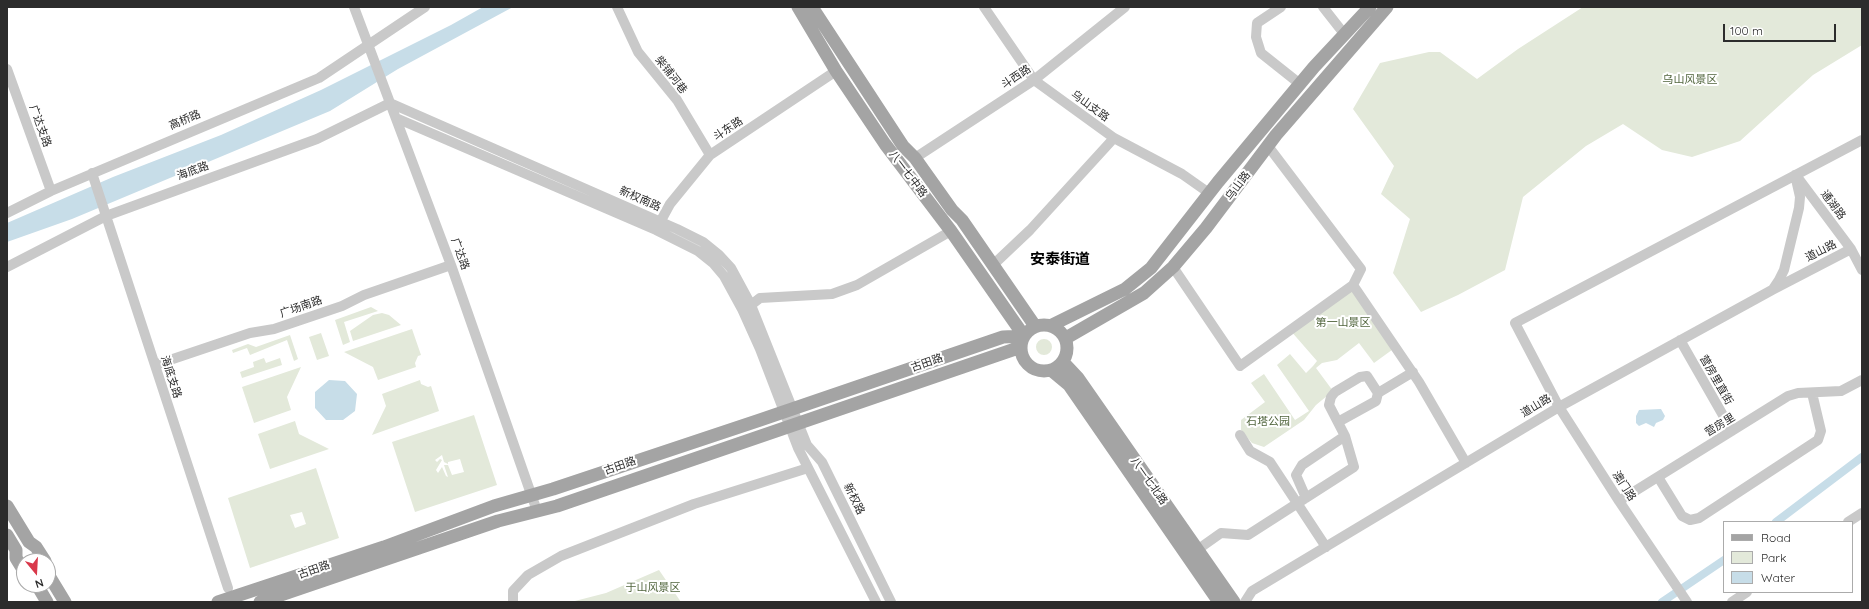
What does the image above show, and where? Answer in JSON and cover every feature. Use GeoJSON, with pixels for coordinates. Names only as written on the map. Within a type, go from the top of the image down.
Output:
{"type":"FeatureCollection","features":[{"type":"Feature","properties":{"kind":"main road","name":"八一七中路"},"geometry":{"type":"LineString","coordinates":[[798,7],[836,71],[885,144],[951,231],[1022,341]]}},
{"type":"Feature","properties":{"kind":"main road","name":"八一七中路"},"geometry":{"type":"LineString","coordinates":[[812,7],[855,75],[903,146],[915,158],[993,265],[1035,326]]}},
{"type":"Feature","properties":{"kind":"main road","name":"乌山路"},"geometry":{"type":"LineString","coordinates":[[1052,325],[1125,289],[1151,268],[1209,193],[1300,84],[1370,7]]}},
{"type":"Feature","properties":{"kind":"main road","name":"乌山路"},"geometry":{"type":"LineString","coordinates":[[1066,338],[1144,293],[1173,267],[1206,228],[1268,146],[1387,7]]}},
{"type":"Feature","properties":{"kind":"main road"},"geometry":{"type":"LineString","coordinates":[[1046,324],[1052,325],[1066,338],[1067,350],[1063,362],[1051,370],[1044,371],[1030,366],[1021,354],[1022,341],[1035,326],[1046,324]]}},
{"type":"Feature","properties":{"kind":"main road","name":"古田路"},"geometry":{"type":"LineString","coordinates":[[218,602],[384,547],[487,509],[788,411],[1003,337],[1022,341]]}},
{"type":"Feature","properties":{"kind":"main road","name":"古田路"},"geometry":{"type":"LineString","coordinates":[[260,602],[498,521],[537,511],[793,425],[1022,341]]}},
{"type":"Feature","properties":{"kind":"main road","name":"八一七北路"},"geometry":{"type":"LineString","coordinates":[[1063,362],[1078,378],[1234,602]]}},
{"type":"Feature","properties":{"kind":"main road"},"geometry":{"type":"LineString","coordinates":[[1051,370],[1069,385],[1219,602]]}},
{"type":"Feature","properties":{"kind":"main road"},"geometry":{"type":"LineString","coordinates":[[7,506],[29,542],[36,547],[40,553]]}},
{"type":"Feature","properties":{"kind":"main road"},"geometry":{"type":"LineString","coordinates":[[7,535],[16,550],[20,553]]}},
{"type":"Feature","properties":{"kind":"main road"},"geometry":{"type":"LineString","coordinates":[[29,542],[29,550],[31,553]]}},
{"type":"Feature","properties":{"kind":"main road"},"geometry":{"type":"LineString","coordinates":[[56,587],[65,602]]}},
{"type":"Feature","properties":{"kind":"main road"},"geometry":{"type":"LineString","coordinates":[[42,593],[47,602]]}},
{"type":"Feature","properties":{"kind":"street","name":"广达路"},"geometry":{"type":"LineString","coordinates":[[354,7],[369,43],[451,265],[537,511]]}},
{"type":"Feature","properties":{"kind":"street","name":"高桥路"},"geometry":{"type":"LineString","coordinates":[[7,213],[92,173],[319,78],[369,43],[425,7]]}},
{"type":"Feature","properties":{"kind":"street","name":"柴铺河巷"},"geometry":{"type":"LineString","coordinates":[[616,7],[638,52],[677,100],[710,156]]}},
{"type":"Feature","properties":{"kind":"street","name":"乌山支路"},"geometry":{"type":"LineString","coordinates":[[984,7],[1034,80],[1114,138],[1182,174],[1209,193]]}},
{"type":"Feature","properties":{"kind":"street","name":"斗西路"},"geometry":{"type":"LineString","coordinates":[[915,158],[1034,80],[1125,7]]}},
{"type":"Feature","properties":{"kind":"street"},"geometry":{"type":"LineString","coordinates":[[1281,7],[1258,24],[1256,37],[1261,53],[1300,84]]}},
{"type":"Feature","properties":{"kind":"street"},"geometry":{"type":"LineString","coordinates":[[1323,7],[1345,35]]}},
{"type":"Feature","properties":{"kind":"street","name":"广达支路"},"geometry":{"type":"LineString","coordinates":[[7,69],[51,191]]}},
{"type":"Feature","properties":{"kind":"street","name":"斗东路"},"geometry":{"type":"LineString","coordinates":[[658,225],[670,204],[710,156],[836,71]]}},
{"type":"Feature","properties":{"kind":"street","name":"海底路"},"geometry":{"type":"LineString","coordinates":[[7,267],[106,216],[318,139],[390,103]]}},
{"type":"Feature","properties":{"kind":"street","name":"新权南路"},"geometry":{"type":"LineString","coordinates":[[390,103],[658,225],[698,251],[713,263],[724,276],[760,349],[788,411]]}},
{"type":"Feature","properties":{"kind":"street","name":"新权南路"},"geometry":{"type":"LineString","coordinates":[[396,118],[703,242],[719,255],[731,268],[751,305],[788,411]]}},
{"type":"Feature","properties":{"kind":"street"},"geometry":{"type":"LineString","coordinates":[[993,265],[1030,230],[1114,138]]}},
{"type":"Feature","properties":{"kind":"street"},"geometry":{"type":"LineString","coordinates":[[1772,290],[1784,270],[1799,208],[1800,197],[1795,174],[1862,140]]}},
{"type":"Feature","properties":{"kind":"street"},"geometry":{"type":"LineString","coordinates":[[1173,267],[1240,366],[1353,284],[1361,269],[1268,146]]}},
{"type":"Feature","properties":{"kind":"street","name":"海底支路"},"geometry":{"type":"LineString","coordinates":[[92,173],[228,588]]}},
{"type":"Feature","properties":{"kind":"street","name":"通湖路"},"geometry":{"type":"LineString","coordinates":[[1795,174],[1851,249],[1862,270]]}},
{"type":"Feature","properties":{"kind":"street","name":"澳门路"},"geometry":{"type":"LineString","coordinates":[[1686,600],[1619,502],[1559,407],[1515,323],[1795,174]]}},
{"type":"Feature","properties":{"kind":"street"},"geometry":{"type":"LineString","coordinates":[[751,305],[760,298],[832,294],[857,285],[951,231]]}},
{"type":"Feature","properties":{"kind":"street","name":"通湖路"},"geometry":{"type":"LineString","coordinates":[[1851,249],[1862,259]]}},
{"type":"Feature","properties":{"kind":"street","name":"道山路"},"geometry":{"type":"LineString","coordinates":[[1245,602],[1252,591],[1559,407],[1772,290],[1851,249]]}},
{"type":"Feature","properties":{"kind":"street","name":"广场南路"},"geometry":{"type":"LineString","coordinates":[[155,365],[250,333],[274,329],[342,306],[364,295],[451,265]]}},
{"type":"Feature","properties":{"kind":"street"},"geometry":{"type":"LineString","coordinates":[[1353,284],[1413,372],[1466,463]]}},
{"type":"Feature","properties":{"kind":"street","name":"营房里直街"},"geometry":{"type":"LineString","coordinates":[[1680,340],[1732,431]]}},
{"type":"Feature","properties":{"kind":"street"},"geometry":{"type":"LineString","coordinates":[[1338,422],[1376,401],[1378,393],[1413,372]]}},
{"type":"Feature","properties":{"kind":"street"},"geometry":{"type":"LineString","coordinates":[[1197,550],[1221,532],[1248,534],[1354,467],[1345,436],[1329,405],[1331,397],[1335,392],[1360,378],[1367,376],[1378,393]]}},
{"type":"Feature","properties":{"kind":"street","name":"营房里"},"geometry":{"type":"LineString","coordinates":[[1619,502],[1788,396],[1812,392],[1841,391],[1862,380]]}},
{"type":"Feature","properties":{"kind":"street"},"geometry":{"type":"LineString","coordinates":[[1658,477],[1682,516],[1690,520],[1699,518],[1818,440],[1821,431],[1812,392]]}},
{"type":"Feature","properties":{"kind":"street","name":"新权路"},"geometry":{"type":"LineString","coordinates":[[788,411],[808,468],[876,602]]}},
{"type":"Feature","properties":{"kind":"street","name":"新权路"},"geometry":{"type":"LineString","coordinates":[[793,425],[807,445],[822,462],[891,602]]}},
{"type":"Feature","properties":{"kind":"street"},"geometry":{"type":"LineString","coordinates":[[1240,435],[1250,451],[1270,462],[1302,501],[1326,547]]}},
{"type":"Feature","properties":{"kind":"street"},"geometry":{"type":"LineString","coordinates":[[1302,501],[1296,475],[1302,465],[1345,436]]}},
{"type":"Feature","properties":{"kind":"street"},"geometry":{"type":"LineString","coordinates":[[513,602],[513,591],[528,575],[561,556],[694,504],[808,468]]}},
{"type":"Feature","properties":{"kind":"street"},"geometry":{"type":"LineString","coordinates":[[1850,521],[1862,513]]}},
{"type":"Feature","properties":{"kind":"street"},"geometry":{"type":"LineString","coordinates":[[1732,602],[1746,593]]}},
{"type":"Feature","properties":{"kind":"green space","name":"乌山风景区"},"geometry":{"type":"Polygon","coordinates":[[[1583,7],[1862,7],[1862,45],[1813,75],[1740,141],[1692,157],[1662,150],[1623,124],[1586,146],[1523,197],[1505,270],[1458,295],[1421,312],[1393,273],[1410,219],[1381,194],[1394,166],[1353,109],[1380,63],[1429,52],[1440,52],[1477,79],[1518,49],[1583,7]]]}},
{"type":"Feature","properties":{"kind":"green space"},"geometry":{"type":"Polygon","coordinates":[[[1353,285],[1396,347],[1374,363],[1359,343],[1337,360],[1322,363],[1316,368],[1333,391],[1316,405],[1304,420],[1264,447],[1252,443],[1241,430],[1241,420],[1265,402],[1251,383],[1264,374],[1295,420],[1309,411],[1277,365],[1290,354],[1306,373],[1313,366],[1317,361],[1290,330],[1353,285]]]}},
{"type":"Feature","properties":{"kind":"green space"},"geometry":{"type":"Polygon","coordinates":[[[371,307],[378,311],[344,322],[350,342],[343,345],[335,320],[371,307]]]}},
{"type":"Feature","properties":{"kind":"green space"},"geometry":{"type":"Polygon","coordinates":[[[382,313],[389,315],[401,325],[353,341],[350,331],[373,315],[382,313]]]}},
{"type":"Feature","properties":{"kind":"green space"},"geometry":{"type":"Polygon","coordinates":[[[412,329],[421,355],[418,356],[415,363],[416,367],[378,380],[373,367],[344,352],[412,329]]]}},
{"type":"Feature","properties":{"kind":"green space"},"geometry":{"type":"Polygon","coordinates":[[[321,333],[329,356],[317,360],[309,337],[321,333]]]}},
{"type":"Feature","properties":{"kind":"green space"},"geometry":{"type":"Polygon","coordinates":[[[290,335],[298,359],[294,361],[287,340],[250,355],[247,348],[233,353],[232,350],[248,344],[256,347],[290,335]]]}},
{"type":"Feature","properties":{"kind":"green space"},"geometry":{"type":"Polygon","coordinates":[[[1044,339],[1050,341],[1052,347],[1050,353],[1044,355],[1038,353],[1036,347],[1038,341],[1044,339]]]}},
{"type":"Feature","properties":{"kind":"green space"},"geometry":{"type":"Polygon","coordinates":[[[264,358],[266,363],[280,358],[282,365],[242,378],[240,372],[254,367],[253,362],[264,358]]]}},
{"type":"Feature","properties":{"kind":"green space"},"geometry":{"type":"Polygon","coordinates":[[[301,367],[287,397],[291,410],[254,423],[242,387],[301,367]]]}},
{"type":"Feature","properties":{"kind":"green space"},"geometry":{"type":"Polygon","coordinates":[[[420,380],[421,384],[428,387],[431,386],[439,411],[372,435],[386,406],[382,394],[420,380]]]}},
{"type":"Feature","properties":{"kind":"green space"},"geometry":{"type":"Polygon","coordinates":[[[474,415],[497,485],[415,512],[392,442],[474,415]],[[442,455],[435,460],[437,462],[440,459],[442,460],[436,470],[438,473],[442,467],[446,476],[448,477],[444,465],[448,465],[452,475],[464,472],[460,459],[448,462],[448,464],[444,462],[442,455]]]}},
{"type":"Feature","properties":{"kind":"green space"},"geometry":{"type":"Polygon","coordinates":[[[295,421],[299,434],[329,449],[270,469],[258,434],[295,421]]]}},
{"type":"Feature","properties":{"kind":"green space"},"geometry":{"type":"Polygon","coordinates":[[[316,468],[339,538],[250,568],[228,498],[316,468]],[[302,512],[290,515],[295,528],[306,524],[302,512]]]}},
{"type":"Feature","properties":{"kind":"green space","name":"于山风景区"},"geometry":{"type":"Polygon","coordinates":[[[659,570],[681,602],[571,602],[606,593],[659,570]]]}},
{"type":"Feature","properties":{"kind":"water"},"geometry":{"type":"Polygon","coordinates":[[[483,7],[513,7],[398,69],[330,111],[72,219],[7,242],[7,223],[113,177],[221,135],[321,90],[451,25],[483,7]]]}},
{"type":"Feature","properties":{"kind":"water"},"geometry":{"type":"Polygon","coordinates":[[[329,380],[345,381],[357,394],[355,411],[343,420],[326,420],[315,408],[315,392],[329,380]]]}},
{"type":"Feature","properties":{"kind":"water"},"geometry":{"type":"Polygon","coordinates":[[[1661,409],[1665,416],[1663,420],[1656,423],[1654,427],[1646,423],[1639,426],[1636,423],[1636,416],[1639,410],[1661,409]]]}},
{"type":"Feature","properties":{"kind":"waterway"},"geometry":{"type":"LineString","coordinates":[[1777,521],[1862,457]]}},
{"type":"Feature","properties":{"kind":"waterway"},"geometry":{"type":"LineString","coordinates":[[1662,602],[1723,561]]}},
{"type":"Feature","properties":{"kind":"district","name":"安泰街道"},"geometry":{"type":"Point","coordinates":[1060,259]}},
{"type":"Feature","properties":{"kind":"park label","name":"第一山景区"},"geometry":{"type":"Point","coordinates":[1343,323]}},
{"type":"Feature","properties":{"kind":"park label","name":"石塔公园"},"geometry":{"type":"Point","coordinates":[1268,422]}}]}
